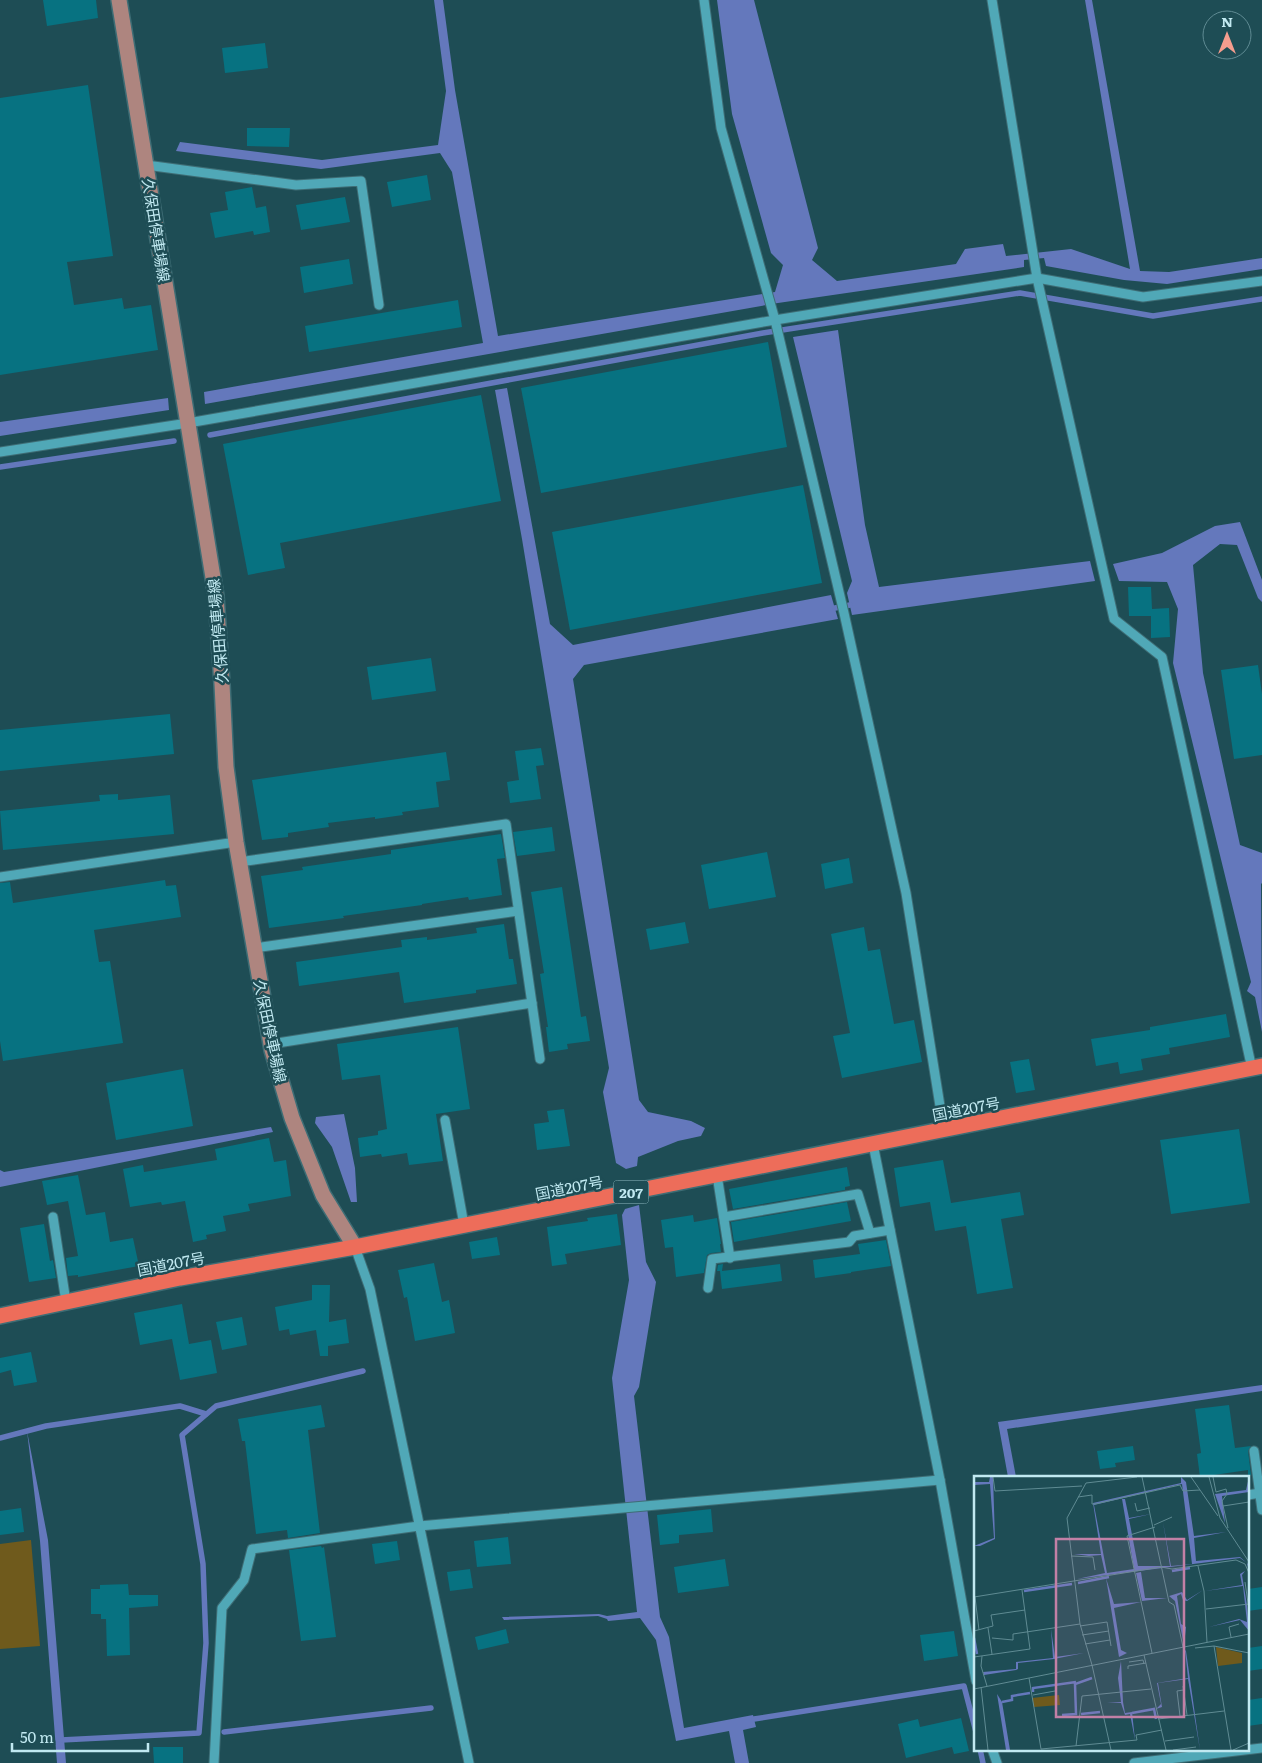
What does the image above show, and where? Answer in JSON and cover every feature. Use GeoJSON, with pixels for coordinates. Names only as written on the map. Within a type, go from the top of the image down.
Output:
{"type":"FeatureCollection","features":[{"type":"Feature","properties":{"kind":"highway","name":"国道207号"},"geometry":{"type":"LineString","coordinates":[[0,1316],[180,1278],[355,1247],[944,1131],[1257,1067]]}},
{"type":"Feature","properties":{"kind":"main road","name":"久保田停車場線"},"geometry":{"type":"LineString","coordinates":[[119,0],[216,596],[226,767],[239,862],[271,1044],[292,1118],[323,1195],[355,1247]]}},
{"type":"Feature","properties":{"kind":"street"},"geometry":{"type":"LineString","coordinates":[[704,0],[721,128],[775,320],[844,613],[906,893],[944,1131]]}},
{"type":"Feature","properties":{"kind":"street"},"geometry":{"type":"LineString","coordinates":[[992,0],[1037,278],[1114,620],[1162,657],[1257,1067]]}},
{"type":"Feature","properties":{"kind":"street"},"geometry":{"type":"LineString","coordinates":[[146,165],[296,186],[361,181],[379,305]]}},
{"type":"Feature","properties":{"kind":"street"},"geometry":{"type":"LineString","coordinates":[[0,452],[188,424],[775,320],[1037,278],[1143,297],[1262,281]]}},
{"type":"Feature","properties":{"kind":"street"},"geometry":{"type":"LineString","coordinates":[[239,862],[506,824],[540,1058]]}},
{"type":"Feature","properties":{"kind":"street"},"geometry":{"type":"LineString","coordinates":[[0,876],[236,842]]}},
{"type":"Feature","properties":{"kind":"street"},"geometry":{"type":"LineString","coordinates":[[254,948],[518,912]]}},
{"type":"Feature","properties":{"kind":"street"},"geometry":{"type":"LineString","coordinates":[[271,1044],[532,1003]]}},
{"type":"Feature","properties":{"kind":"street"},"geometry":{"type":"LineString","coordinates":[[445,1120],[464,1225]]}},
{"type":"Feature","properties":{"kind":"street"},"geometry":{"type":"LineString","coordinates":[[873,1144],[940,1480],[974,1670]]}},
{"type":"Feature","properties":{"kind":"street"},"geometry":{"type":"LineString","coordinates":[[717,1175],[730,1258]]}},
{"type":"Feature","properties":{"kind":"street"},"geometry":{"type":"LineString","coordinates":[[724,1217],[858,1194],[870,1233]]}},
{"type":"Feature","properties":{"kind":"street"},"geometry":{"type":"LineString","coordinates":[[52,1217],[66,1302]]}},
{"type":"Feature","properties":{"kind":"street"},"geometry":{"type":"LineString","coordinates":[[708,1288],[712,1259],[849,1242],[854,1236],[890,1230]]}},
{"type":"Feature","properties":{"kind":"street"},"geometry":{"type":"LineString","coordinates":[[355,1247],[370,1289],[469,1763]]}},
{"type":"Feature","properties":{"kind":"street"},"geometry":{"type":"LineString","coordinates":[[1254,1452],[1262,1510]]}},
{"type":"Feature","properties":{"kind":"street"},"geometry":{"type":"LineString","coordinates":[[214,1763],[222,1608],[244,1580],[252,1549],[419,1526],[940,1480]]}},
{"type":"Feature","properties":{"kind":"street"},"geometry":{"type":"LineString","coordinates":[[1250,1495],[1260,1493]]}},
{"type":"Feature","properties":{"kind":"street"},"geometry":{"type":"LineString","coordinates":[[992,1750],[997,1763]]}},
{"type":"Feature","properties":{"kind":"street"},"geometry":{"type":"LineString","coordinates":[[1134,1763],[1229,1750]]}},
{"type":"Feature","properties":{"kind":"shaded area"},"geometry":{"type":"Polygon","coordinates":[[[31,1540],[40,1646],[0,1649],[0,1544],[31,1540]]]}},
{"type":"Feature","properties":{"kind":"water"},"geometry":{"type":"Polygon","coordinates":[[[434,0],[443,0],[455,90],[498,336],[775,292],[783,265],[771,253],[732,114],[717,0],[754,0],[818,248],[812,260],[837,281],[956,264],[965,249],[1003,244],[1006,256],[1071,249],[1130,269],[1085,0],[1092,0],[1140,271],[1169,272],[1262,258],[1262,269],[1167,284],[1124,280],[1046,266],[1044,258],[1024,260],[1024,267],[778,303],[205,404],[204,392],[483,343],[452,172],[440,153],[321,169],[176,151],[180,142],[322,160],[438,145],[446,91],[434,0]]]}},
{"type":"Feature","properties":{"kind":"water"},"geometry":{"type":"Polygon","coordinates":[[[838,330],[865,525],[879,587],[1090,561],[1095,581],[852,615],[847,593],[852,581],[793,337],[838,330]]]}},
{"type":"Feature","properties":{"kind":"water"},"geometry":{"type":"Polygon","coordinates":[[[507,388],[550,624],[573,645],[831,595],[838,619],[584,665],[573,679],[639,1100],[648,1112],[691,1121],[705,1128],[701,1136],[678,1141],[638,1157],[637,1166],[626,1169],[616,1163],[603,1092],[609,1068],[522,539],[495,390],[507,388]]]}},
{"type":"Feature","properties":{"kind":"water"},"geometry":{"type":"Polygon","coordinates":[[[168,398],[169,410],[0,436],[0,422],[168,398]]]}},
{"type":"Feature","properties":{"kind":"water"},"geometry":{"type":"Polygon","coordinates":[[[1240,522],[1262,580],[1262,602],[1258,598],[1237,545],[1220,544],[1193,565],[1203,673],[1240,845],[1262,853],[1262,1032],[1255,997],[1247,991],[1251,982],[1173,663],[1178,609],[1167,582],[1119,581],[1113,564],[1162,553],[1215,526],[1240,522]]]}},
{"type":"Feature","properties":{"kind":"water"},"geometry":{"type":"Polygon","coordinates":[[[344,1114],[355,1168],[357,1202],[351,1202],[332,1147],[315,1123],[316,1117],[344,1114]]]}},
{"type":"Feature","properties":{"kind":"water"},"geometry":{"type":"Polygon","coordinates":[[[271,1127],[273,1132],[0,1187],[0,1170],[4,1172],[271,1127]]]}},
{"type":"Feature","properties":{"kind":"water"},"geometry":{"type":"Polygon","coordinates":[[[639,1205],[646,1262],[656,1282],[639,1387],[634,1396],[660,1617],[669,1637],[684,1728],[753,1715],[756,1727],[743,1730],[749,1763],[735,1763],[729,1731],[676,1741],[656,1640],[640,1618],[608,1621],[598,1616],[504,1620],[502,1617],[599,1614],[607,1616],[637,1612],[612,1378],[629,1280],[622,1215],[625,1209],[639,1205]]]}},
{"type":"Feature","properties":{"kind":"water"},"geometry":{"type":"Polygon","coordinates":[[[1262,1385],[1262,1391],[1007,1429],[1016,1476],[1008,1476],[998,1422],[1262,1385]]]}},
{"type":"Feature","properties":{"kind":"water"},"geometry":{"type":"Polygon","coordinates":[[[27,1431],[48,1540],[66,1763],[57,1763],[40,1541],[27,1431]]]}},
{"type":"Feature","properties":{"kind":"building"},"geometry":{"type":"Polygon","coordinates":[[[43,0],[96,0],[98,18],[47,26],[43,0]]]}},
{"type":"Feature","properties":{"kind":"building"},"geometry":{"type":"Polygon","coordinates":[[[265,43],[268,68],[225,73],[222,48],[265,43]]]}},
{"type":"Feature","properties":{"kind":"building"},"geometry":{"type":"Polygon","coordinates":[[[88,85],[113,256],[67,262],[74,305],[122,298],[124,309],[151,305],[158,350],[0,375],[0,98],[88,85]]]}},
{"type":"Feature","properties":{"kind":"building"},"geometry":{"type":"Polygon","coordinates":[[[247,128],[290,128],[289,147],[247,146],[247,128]]]}},
{"type":"Feature","properties":{"kind":"building"},"geometry":{"type":"Polygon","coordinates":[[[427,175],[431,200],[392,207],[387,182],[427,175]]]}},
{"type":"Feature","properties":{"kind":"building"},"geometry":{"type":"Polygon","coordinates":[[[252,187],[256,208],[266,206],[270,232],[254,235],[253,231],[215,238],[210,213],[228,210],[225,192],[252,187]]]}},
{"type":"Feature","properties":{"kind":"building"},"geometry":{"type":"Polygon","coordinates":[[[345,197],[350,222],[301,230],[296,205],[345,197]]]}},
{"type":"Feature","properties":{"kind":"building"},"geometry":{"type":"Polygon","coordinates":[[[349,259],[353,284],[304,293],[300,267],[349,259]]]}},
{"type":"Feature","properties":{"kind":"building"},"geometry":{"type":"Polygon","coordinates":[[[458,300],[462,327],[309,352],[305,326],[458,300]]]}},
{"type":"Feature","properties":{"kind":"building"},"geometry":{"type":"Polygon","coordinates":[[[768,342],[787,447],[541,493],[521,388],[768,342]]]}},
{"type":"Feature","properties":{"kind":"building"},"geometry":{"type":"Polygon","coordinates":[[[481,395],[501,501],[280,543],[285,568],[248,575],[223,444],[481,395]]]}},
{"type":"Feature","properties":{"kind":"building"},"geometry":{"type":"Polygon","coordinates":[[[803,485],[822,583],[570,630],[552,532],[803,485]]]}},
{"type":"Feature","properties":{"kind":"building"},"geometry":{"type":"Polygon","coordinates":[[[1128,587],[1151,587],[1152,609],[1169,608],[1170,637],[1151,638],[1151,616],[1129,616],[1128,587]]]}},
{"type":"Feature","properties":{"kind":"building"},"geometry":{"type":"Polygon","coordinates":[[[431,658],[436,691],[372,700],[367,667],[431,658]]]}},
{"type":"Feature","properties":{"kind":"building"},"geometry":{"type":"Polygon","coordinates":[[[1258,665],[1262,694],[1262,755],[1234,759],[1221,670],[1258,665]]]}},
{"type":"Feature","properties":{"kind":"building"},"geometry":{"type":"Polygon","coordinates":[[[170,714],[174,754],[0,771],[0,730],[170,714]]]}},
{"type":"Feature","properties":{"kind":"building"},"geometry":{"type":"Polygon","coordinates":[[[541,748],[544,765],[536,766],[541,799],[510,803],[507,782],[519,780],[515,751],[541,748]]]}},
{"type":"Feature","properties":{"kind":"building"},"geometry":{"type":"Polygon","coordinates":[[[446,752],[450,780],[436,782],[439,807],[402,812],[403,815],[328,823],[329,827],[288,833],[288,837],[262,840],[252,780],[446,752]]]}},
{"type":"Feature","properties":{"kind":"building"},"geometry":{"type":"Polygon","coordinates":[[[118,794],[118,800],[170,795],[174,834],[3,850],[0,811],[100,801],[99,795],[118,794]]]}},
{"type":"Feature","properties":{"kind":"building"},"geometry":{"type":"Polygon","coordinates":[[[552,827],[555,851],[517,856],[513,832],[552,827]]]}},
{"type":"Feature","properties":{"kind":"building"},"geometry":{"type":"Polygon","coordinates":[[[501,834],[505,858],[497,859],[502,895],[469,900],[468,897],[343,916],[344,918],[269,928],[261,876],[303,870],[302,867],[391,854],[391,850],[501,834]]]}},
{"type":"Feature","properties":{"kind":"building"},"geometry":{"type":"Polygon","coordinates":[[[767,852],[776,897],[709,909],[701,865],[767,852]]]}},
{"type":"Feature","properties":{"kind":"building"},"geometry":{"type":"Polygon","coordinates":[[[849,858],[853,883],[825,889],[821,864],[849,858]]]}},
{"type":"Feature","properties":{"kind":"building"},"geometry":{"type":"Polygon","coordinates":[[[165,880],[166,886],[176,885],[181,917],[94,930],[99,962],[110,961],[123,1043],[3,1061],[0,1041],[0,883],[10,882],[13,903],[165,880]]]}},
{"type":"Feature","properties":{"kind":"building"},"geometry":{"type":"Polygon","coordinates":[[[562,887],[581,1017],[586,1016],[590,1041],[567,1044],[568,1049],[549,1052],[546,1027],[548,1027],[540,974],[544,973],[531,892],[562,887]]]}},
{"type":"Feature","properties":{"kind":"building"},"geometry":{"type":"Polygon","coordinates":[[[685,922],[689,943],[650,950],[646,929],[685,922]]]}},
{"type":"Feature","properties":{"kind":"building"},"geometry":{"type":"Polygon","coordinates":[[[504,924],[509,959],[513,959],[517,984],[476,990],[476,993],[404,1003],[399,972],[299,986],[296,962],[402,947],[401,940],[427,937],[427,940],[477,933],[476,928],[504,924]]]}},
{"type":"Feature","properties":{"kind":"building"},"geometry":{"type":"Polygon","coordinates":[[[864,927],[868,951],[880,949],[894,1024],[914,1020],[922,1062],[842,1078],[833,1036],[850,1033],[831,934],[864,927]]]}},
{"type":"Feature","properties":{"kind":"building"},"geometry":{"type":"Polygon","coordinates":[[[1226,1014],[1230,1037],[1169,1048],[1170,1054],[1141,1059],[1143,1070],[1120,1074],[1118,1062],[1096,1066],[1091,1039],[1150,1030],[1150,1027],[1226,1014]]]}},
{"type":"Feature","properties":{"kind":"building"},"geometry":{"type":"Polygon","coordinates":[[[458,1027],[470,1109],[436,1114],[443,1161],[409,1165],[407,1153],[382,1157],[381,1154],[360,1157],[358,1138],[378,1135],[378,1131],[387,1129],[380,1075],[342,1080],[337,1044],[458,1027]]]}},
{"type":"Feature","properties":{"kind":"building"},"geometry":{"type":"Polygon","coordinates":[[[1029,1059],[1035,1090],[1016,1093],[1010,1062],[1029,1059]]]}},
{"type":"Feature","properties":{"kind":"building"},"geometry":{"type":"Polygon","coordinates":[[[183,1069],[193,1126],[116,1140],[106,1083],[183,1069]]]}},
{"type":"Feature","properties":{"kind":"building"},"geometry":{"type":"Polygon","coordinates":[[[564,1109],[570,1146],[537,1150],[534,1124],[549,1122],[547,1111],[564,1109]]]}},
{"type":"Feature","properties":{"kind":"building"},"geometry":{"type":"Polygon","coordinates":[[[1239,1129],[1250,1203],[1171,1214],[1160,1140],[1239,1129]]]}},
{"type":"Feature","properties":{"kind":"building"},"geometry":{"type":"Polygon","coordinates":[[[269,1138],[274,1162],[286,1160],[291,1196],[248,1204],[250,1211],[223,1216],[226,1231],[206,1235],[207,1239],[193,1242],[185,1201],[162,1205],[161,1202],[130,1207],[123,1169],[143,1165],[144,1172],[217,1160],[215,1149],[269,1138]]]}},
{"type":"Feature","properties":{"kind":"building"},"geometry":{"type":"Polygon","coordinates":[[[943,1160],[951,1203],[1020,1192],[1024,1215],[1001,1219],[1013,1288],[977,1294],[966,1226],[935,1231],[930,1202],[900,1207],[894,1168],[943,1160]]]}},
{"type":"Feature","properties":{"kind":"building"},"geometry":{"type":"Polygon","coordinates":[[[847,1167],[850,1186],[845,1187],[845,1190],[733,1209],[729,1189],[847,1167]]]}},
{"type":"Feature","properties":{"kind":"building"},"geometry":{"type":"Polygon","coordinates":[[[78,1175],[86,1215],[105,1212],[110,1242],[133,1238],[139,1266],[78,1277],[78,1275],[68,1276],[66,1258],[78,1256],[68,1201],[47,1205],[42,1181],[78,1175]]]}},
{"type":"Feature","properties":{"kind":"building"},"geometry":{"type":"Polygon","coordinates":[[[847,1202],[851,1221],[734,1242],[731,1222],[847,1202]]]}},
{"type":"Feature","properties":{"kind":"building"},"geometry":{"type":"Polygon","coordinates":[[[617,1214],[621,1245],[565,1254],[567,1264],[552,1266],[547,1227],[588,1221],[587,1218],[617,1214]]]}},
{"type":"Feature","properties":{"kind":"building"},"geometry":{"type":"Polygon","coordinates":[[[693,1215],[694,1222],[717,1218],[721,1252],[707,1255],[704,1273],[676,1277],[673,1247],[665,1248],[661,1220],[693,1215]]]}},
{"type":"Feature","properties":{"kind":"building"},"geometry":{"type":"Polygon","coordinates":[[[44,1224],[50,1261],[53,1260],[56,1278],[29,1282],[20,1228],[44,1224]]]}},
{"type":"Feature","properties":{"kind":"building"},"geometry":{"type":"Polygon","coordinates":[[[497,1237],[500,1255],[472,1259],[469,1242],[497,1237]]]}},
{"type":"Feature","properties":{"kind":"building"},"geometry":{"type":"Polygon","coordinates":[[[886,1240],[891,1266],[815,1278],[813,1260],[860,1254],[858,1244],[886,1240]]]}},
{"type":"Feature","properties":{"kind":"building"},"geometry":{"type":"Polygon","coordinates":[[[434,1263],[442,1302],[449,1300],[455,1333],[415,1341],[407,1297],[404,1298],[398,1270],[434,1263]]]}},
{"type":"Feature","properties":{"kind":"building"},"geometry":{"type":"Polygon","coordinates":[[[723,1264],[722,1271],[780,1264],[782,1281],[722,1289],[720,1271],[717,1271],[718,1265],[723,1264]]]}},
{"type":"Feature","properties":{"kind":"building"},"geometry":{"type":"Polygon","coordinates":[[[312,1285],[330,1285],[329,1322],[346,1319],[349,1343],[328,1346],[328,1356],[320,1356],[316,1330],[290,1335],[289,1329],[279,1331],[275,1307],[312,1300],[312,1285]]]}},
{"type":"Feature","properties":{"kind":"building"},"geometry":{"type":"Polygon","coordinates":[[[182,1304],[189,1344],[211,1340],[217,1373],[180,1380],[172,1339],[140,1345],[134,1313],[182,1304]]]}},
{"type":"Feature","properties":{"kind":"building"},"geometry":{"type":"Polygon","coordinates":[[[242,1317],[247,1345],[222,1350],[216,1322],[242,1317]]]}},
{"type":"Feature","properties":{"kind":"building"},"geometry":{"type":"Polygon","coordinates":[[[31,1352],[37,1382],[14,1386],[11,1370],[0,1373],[0,1358],[31,1352]]]}},
{"type":"Feature","properties":{"kind":"building"},"geometry":{"type":"Polygon","coordinates":[[[321,1405],[325,1427],[308,1430],[320,1533],[288,1538],[287,1530],[256,1534],[245,1441],[242,1441],[238,1419],[321,1405]]]}},
{"type":"Feature","properties":{"kind":"building"},"geometry":{"type":"Polygon","coordinates":[[[1229,1405],[1235,1448],[1251,1446],[1248,1451],[1251,1475],[1248,1476],[1248,1470],[1200,1476],[1197,1454],[1201,1453],[1195,1409],[1229,1405]]]}},
{"type":"Feature","properties":{"kind":"building"},"geometry":{"type":"Polygon","coordinates":[[[1133,1446],[1135,1460],[1115,1463],[1116,1467],[1100,1469],[1097,1451],[1133,1446]]]}},
{"type":"Feature","properties":{"kind":"building"},"geometry":{"type":"Polygon","coordinates":[[[21,1508],[24,1532],[0,1535],[0,1511],[21,1508]]]}},
{"type":"Feature","properties":{"kind":"building"},"geometry":{"type":"Polygon","coordinates":[[[711,1509],[713,1532],[679,1535],[679,1543],[660,1545],[657,1515],[711,1509]]]}},
{"type":"Feature","properties":{"kind":"building"},"geometry":{"type":"Polygon","coordinates":[[[508,1537],[511,1564],[477,1567],[474,1541],[508,1537]]]}},
{"type":"Feature","properties":{"kind":"building"},"geometry":{"type":"Polygon","coordinates":[[[397,1541],[400,1560],[375,1564],[372,1544],[397,1541]]]}},
{"type":"Feature","properties":{"kind":"building"},"geometry":{"type":"Polygon","coordinates":[[[321,1546],[322,1548],[324,1547],[336,1637],[301,1641],[289,1550],[321,1546]]]}},
{"type":"Feature","properties":{"kind":"building"},"geometry":{"type":"Polygon","coordinates":[[[725,1559],[729,1586],[678,1593],[674,1567],[725,1559]]]}},
{"type":"Feature","properties":{"kind":"building"},"geometry":{"type":"Polygon","coordinates":[[[470,1569],[473,1588],[450,1591],[447,1572],[470,1569]]]}},
{"type":"Feature","properties":{"kind":"building"},"geometry":{"type":"Polygon","coordinates":[[[128,1584],[129,1595],[158,1595],[158,1606],[129,1608],[130,1655],[107,1656],[106,1619],[101,1619],[101,1614],[91,1614],[91,1589],[100,1589],[100,1585],[128,1584]]]}},
{"type":"Feature","properties":{"kind":"building"},"geometry":{"type":"Polygon","coordinates":[[[1262,1587],[1262,1609],[1250,1611],[1250,1589],[1262,1587]]]}},
{"type":"Feature","properties":{"kind":"building"},"geometry":{"type":"Polygon","coordinates":[[[506,1629],[509,1643],[478,1650],[475,1637],[506,1629]]]}},
{"type":"Feature","properties":{"kind":"building"},"geometry":{"type":"Polygon","coordinates":[[[954,1631],[958,1656],[924,1661],[920,1635],[954,1631]]]}},
{"type":"Feature","properties":{"kind":"building"},"geometry":{"type":"Polygon","coordinates":[[[1262,1646],[1262,1669],[1250,1671],[1250,1648],[1262,1646]]]}},
{"type":"Feature","properties":{"kind":"building"},"geometry":{"type":"Polygon","coordinates":[[[1262,1698],[1262,1724],[1250,1726],[1250,1700],[1262,1698]]]}},
{"type":"Feature","properties":{"kind":"building"},"geometry":{"type":"Polygon","coordinates":[[[961,1718],[969,1751],[954,1754],[952,1747],[906,1758],[898,1724],[918,1719],[920,1727],[961,1718]]]}},
{"type":"Feature","properties":{"kind":"building"},"geometry":{"type":"Polygon","coordinates":[[[153,1747],[183,1747],[183,1763],[154,1763],[153,1747]]]}},
{"type":"Feature","properties":{"kind":"waterway"},"geometry":{"type":"LineString","coordinates":[[210,435],[763,333],[1020,293],[1153,316],[1262,299]]}},
{"type":"Feature","properties":{"kind":"waterway"},"geometry":{"type":"LineString","coordinates":[[0,467],[174,441]]}},
{"type":"Feature","properties":{"kind":"waterway"},"geometry":{"type":"LineString","coordinates":[[835,608],[850,605]]}},
{"type":"Feature","properties":{"kind":"waterway"},"geometry":{"type":"LineString","coordinates":[[61,1740],[199,1733],[206,1643],[203,1564],[182,1435],[216,1406],[363,1371]]}},
{"type":"Feature","properties":{"kind":"waterway"},"geometry":{"type":"LineString","coordinates":[[0,1438],[46,1426],[180,1406],[206,1414]]}},
{"type":"Feature","properties":{"kind":"waterway"},"geometry":{"type":"LineString","coordinates":[[754,1719],[964,1686],[974,1724]]}},
{"type":"Feature","properties":{"kind":"waterway"},"geometry":{"type":"LineString","coordinates":[[224,1732],[431,1708]]}},
{"type":"Feature","properties":{"kind":"waterway"},"geometry":{"type":"LineString","coordinates":[[980,1750],[983,1763]]}}]}
